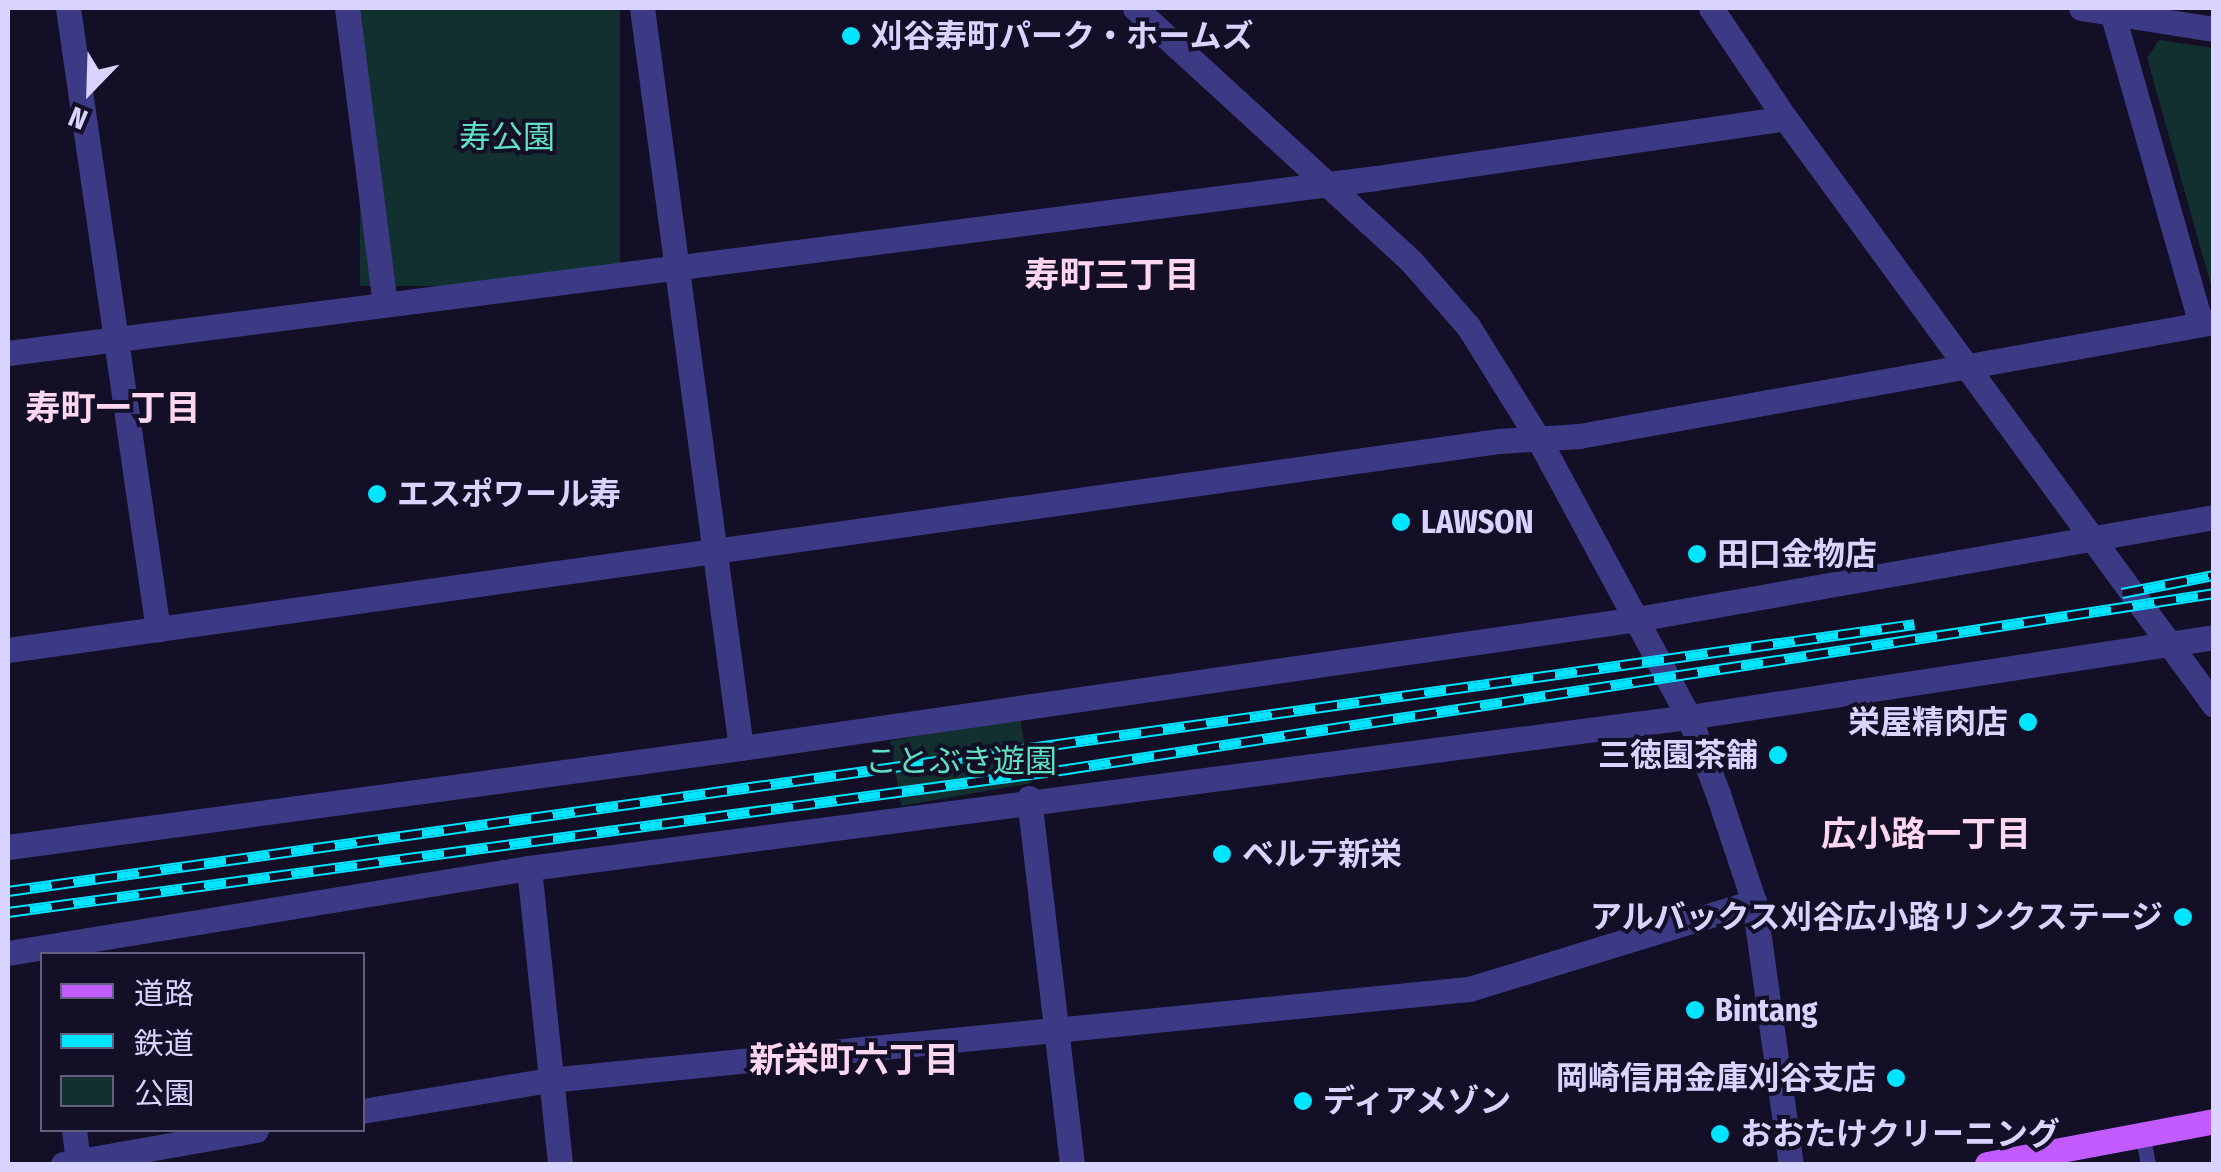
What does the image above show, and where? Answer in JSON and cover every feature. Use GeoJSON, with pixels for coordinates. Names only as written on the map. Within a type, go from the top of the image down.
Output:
{"type":"FeatureCollection","features":[{"type":"Feature","properties":{"kind":"main road"},"geometry":{"type":"LineString","coordinates":[[1986,1164],[2214,1121]]}},
{"type":"Feature","properties":{"kind":"street"},"geometry":{"type":"LineString","coordinates":[[68,8],[158,630]]}},
{"type":"Feature","properties":{"kind":"street"},"geometry":{"type":"LineString","coordinates":[[347,8],[385,305]]}},
{"type":"Feature","properties":{"kind":"street"},"geometry":{"type":"LineString","coordinates":[[642,8],[741,748]]}},
{"type":"Feature","properties":{"kind":"street"},"geometry":{"type":"LineString","coordinates":[[1135,8],[1412,261],[1468,326],[1539,440],[1689,717],[1754,902],[1791,1164]]}},
{"type":"Feature","properties":{"kind":"street"},"geometry":{"type":"LineString","coordinates":[[1711,8],[1785,118],[2214,705]]}},
{"type":"Feature","properties":{"kind":"street"},"geometry":{"type":"LineString","coordinates":[[2081,8],[2214,28]]}},
{"type":"Feature","properties":{"kind":"street"},"geometry":{"type":"LineString","coordinates":[[8,650],[714,549],[1539,440],[2207,322],[2112,12]]}},
{"type":"Feature","properties":{"kind":"street"},"geometry":{"type":"LineString","coordinates":[[8,353],[1327,184],[1785,118]]}},
{"type":"Feature","properties":{"kind":"street"},"geometry":{"type":"LineString","coordinates":[[8,847],[741,748],[1638,619],[2092,543],[2214,517]]}},
{"type":"Feature","properties":{"kind":"street"},"geometry":{"type":"LineString","coordinates":[[8,953],[53,951],[530,868],[1029,798],[1689,717],[2214,637]]}},
{"type":"Feature","properties":{"kind":"street"},"geometry":{"type":"LineString","coordinates":[[1029,798],[1052,1028],[1072,1164]]}},
{"type":"Feature","properties":{"kind":"street"},"geometry":{"type":"LineString","coordinates":[[530,868],[560,1164]]}},
{"type":"Feature","properties":{"kind":"street"},"geometry":{"type":"LineString","coordinates":[[365,1111],[549,1080],[1469,989],[1754,902]]}},
{"type":"Feature","properties":{"kind":"street"},"geometry":{"type":"LineString","coordinates":[[74,1132],[70,1163],[245,1132]]}},
{"type":"Feature","properties":{"kind":"lane"},"geometry":{"type":"LineString","coordinates":[[2142,1133],[2148,1164]]}},
{"type":"Feature","properties":{"kind":"green space","name":"寿公園"},"geometry":{"type":"Polygon","coordinates":[[[360,8],[620,8],[620,286],[360,286],[360,8]]]}},
{"type":"Feature","properties":{"kind":"green space"},"geometry":{"type":"Polygon","coordinates":[[[2159,40],[2213,48],[2213,292],[2147,58],[2159,40]]]}},
{"type":"Feature","properties":{"kind":"green space","name":"ことぶき遊園"},"geometry":{"type":"Polygon","coordinates":[[[1020,718],[1031,783],[901,806],[890,741],[1020,718]]]}},
{"type":"Feature","properties":{"kind":"railway"},"geometry":{"type":"LineString","coordinates":[[2122,593],[2214,575]]}},
{"type":"Feature","properties":{"kind":"railway"},"geometry":{"type":"LineString","coordinates":[[8,912],[1067,769],[2214,593]]}},
{"type":"Feature","properties":{"kind":"railway"},"geometry":{"type":"LineString","coordinates":[[8,891],[1914,624]]}},
{"type":"Feature","properties":{"kind":"place","name":"刈谷寿町パーク・ホームズ"},"geometry":{"type":"Point","coordinates":[851,36]}},
{"type":"Feature","properties":{"kind":"place","name":"エスポワール寿"},"geometry":{"type":"Point","coordinates":[377,494]}},
{"type":"Feature","properties":{"kind":"place","name":"LAWSON"},"geometry":{"type":"Point","coordinates":[1401,522]}},
{"type":"Feature","properties":{"kind":"place","name":"田口金物店"},"geometry":{"type":"Point","coordinates":[1697,554]}},
{"type":"Feature","properties":{"kind":"place","name":"栄屋精肉店"},"geometry":{"type":"Point","coordinates":[2028,722]}},
{"type":"Feature","properties":{"kind":"place","name":"三徳園茶舗"},"geometry":{"type":"Point","coordinates":[1778,755]}},
{"type":"Feature","properties":{"kind":"place","name":"ベルテ新栄"},"geometry":{"type":"Point","coordinates":[1222,854]}},
{"type":"Feature","properties":{"kind":"place","name":"アルバックス刈谷広小路リンクステージ"},"geometry":{"type":"Point","coordinates":[2183,917]}},
{"type":"Feature","properties":{"kind":"place","name":"Bintang"},"geometry":{"type":"Point","coordinates":[1695,1010]}},
{"type":"Feature","properties":{"kind":"place","name":"岡崎信用金庫刈谷支店"},"geometry":{"type":"Point","coordinates":[1896,1078]}},
{"type":"Feature","properties":{"kind":"place","name":"ディアメゾン"},"geometry":{"type":"Point","coordinates":[1303,1101]}},
{"type":"Feature","properties":{"kind":"place","name":"おおたけクリーニング"},"geometry":{"type":"Point","coordinates":[1720,1134]}},
{"type":"Feature","properties":{"kind":"district","name":"寿町三丁目"},"geometry":{"type":"Point","coordinates":[1112,275]}},
{"type":"Feature","properties":{"kind":"district","name":"寿町一丁目"},"geometry":{"type":"Point","coordinates":[113,408]}},
{"type":"Feature","properties":{"kind":"district","name":"広小路一丁目"},"geometry":{"type":"Point","coordinates":[1926,834]}},
{"type":"Feature","properties":{"kind":"district","name":"新栄町六丁目"},"geometry":{"type":"Point","coordinates":[854,1060]}}]}
